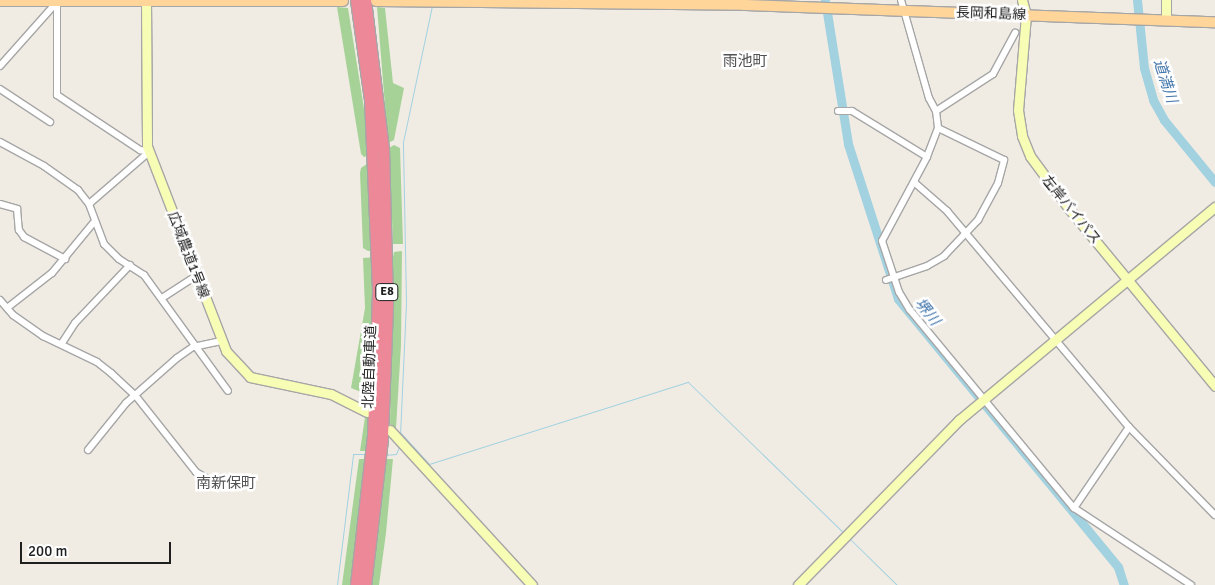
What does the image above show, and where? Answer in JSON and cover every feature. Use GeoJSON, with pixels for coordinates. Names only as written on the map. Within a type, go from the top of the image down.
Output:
{"type":"FeatureCollection","features":[{"type":"Feature","properties":{"kind":"highway","name":"北陸自動車道"},"geometry":{"type":"LineString","coordinates":[[356,0],[370,100],[378,283],[373,435],[356,585]]}},
{"type":"Feature","properties":{"kind":"highway","name":"北陸自動車道"},"geometry":{"type":"LineString","coordinates":[[365,585],[383,420],[387,277],[383,149],[371,1]]}},
{"type":"Feature","properties":{"kind":"main road"},"geometry":{"type":"LineString","coordinates":[[0,0],[344,1]]}},
{"type":"Feature","properties":{"kind":"main road","name":"長岡和島線"},"geometry":{"type":"LineString","coordinates":[[371,1],[696,4],[1215,22]]}},
{"type":"Feature","properties":{"kind":"street"},"geometry":{"type":"LineString","coordinates":[[901,0],[929,98],[936,111],[938,128],[927,157],[882,241],[905,304],[1074,508],[1190,585]]}},
{"type":"Feature","properties":{"kind":"street","name":"左岸バイパス"},"geometry":{"type":"LineString","coordinates":[[1022,0],[1026,16],[1018,110],[1024,143],[1043,177],[1215,386]]}},
{"type":"Feature","properties":{"kind":"street"},"geometry":{"type":"LineString","coordinates":[[1166,0],[1166,20]]}},
{"type":"Feature","properties":{"kind":"street"},"geometry":{"type":"LineString","coordinates":[[0,66],[58,1]]}},
{"type":"Feature","properties":{"kind":"street"},"geometry":{"type":"LineString","coordinates":[[58,1],[58,94],[140,150],[149,152]]}},
{"type":"Feature","properties":{"kind":"street","name":"広域農道1号線"},"geometry":{"type":"LineString","coordinates":[[146,1],[145,125],[149,152],[222,341],[234,361],[250,377],[331,394],[367,412]]}},
{"type":"Feature","properties":{"kind":"street"},"geometry":{"type":"LineString","coordinates":[[936,111],[993,74],[1015,33]]}},
{"type":"Feature","properties":{"kind":"street"},"geometry":{"type":"LineString","coordinates":[[0,89],[50,122]]}},
{"type":"Feature","properties":{"kind":"street"},"geometry":{"type":"LineString","coordinates":[[838,111],[852,111],[927,157]]}},
{"type":"Feature","properties":{"kind":"street"},"geometry":{"type":"LineString","coordinates":[[886,280],[938,260],[968,234],[991,201],[1004,160],[938,128]]}},
{"type":"Feature","properties":{"kind":"street"},"geometry":{"type":"LineString","coordinates":[[0,142],[69,182],[90,204],[94,222],[104,244],[144,275],[162,298],[193,347],[228,391]]}},
{"type":"Feature","properties":{"kind":"street"},"geometry":{"type":"LineString","coordinates":[[90,204],[149,152]]}},
{"type":"Feature","properties":{"kind":"street"},"geometry":{"type":"LineString","coordinates":[[914,183],[936,200],[968,234],[1054,340],[1129,427],[1215,515]]}},
{"type":"Feature","properties":{"kind":"street"},"geometry":{"type":"LineString","coordinates":[[0,204],[17,209],[19,230],[24,237],[65,259]]}},
{"type":"Feature","properties":{"kind":"street"},"geometry":{"type":"LineString","coordinates":[[798,585],[959,420],[1215,207]]}},
{"type":"Feature","properties":{"kind":"street"},"geometry":{"type":"LineString","coordinates":[[8,308],[43,281],[65,259],[94,222]]}},
{"type":"Feature","properties":{"kind":"street"},"geometry":{"type":"LineString","coordinates":[[62,344],[75,323],[130,266]]}},
{"type":"Feature","properties":{"kind":"street"},"geometry":{"type":"LineString","coordinates":[[162,298],[196,276]]}},
{"type":"Feature","properties":{"kind":"street"},"geometry":{"type":"LineString","coordinates":[[0,300],[43,336],[97,362],[135,394],[196,472],[220,486]]}},
{"type":"Feature","properties":{"kind":"street"},"geometry":{"type":"LineString","coordinates":[[88,450],[135,394],[193,347],[222,341]]}},
{"type":"Feature","properties":{"kind":"street"},"geometry":{"type":"LineString","coordinates":[[1074,508],[1129,427]]}},
{"type":"Feature","properties":{"kind":"street"},"geometry":{"type":"LineString","coordinates":[[390,430],[532,585]]}},
{"type":"Feature","properties":{"kind":"green space"},"geometry":{"type":"Polygon","coordinates":[[[337,7],[348,8],[369,140],[369,155],[364,157],[361,154],[337,7]]]}},
{"type":"Feature","properties":{"kind":"green space"},"geometry":{"type":"Polygon","coordinates":[[[377,7],[385,8],[393,83],[404,88],[394,140],[388,143],[377,7]]]}},
{"type":"Feature","properties":{"kind":"green space"},"geometry":{"type":"Polygon","coordinates":[[[394,145],[400,148],[403,244],[393,244],[389,148],[394,145]]]}},
{"type":"Feature","properties":{"kind":"green space"},"geometry":{"type":"Polygon","coordinates":[[[371,161],[373,251],[368,251],[363,248],[360,173],[361,168],[371,161]]]}},
{"type":"Feature","properties":{"kind":"green space"},"geometry":{"type":"Polygon","coordinates":[[[402,251],[401,345],[396,428],[390,424],[393,257],[394,252],[402,251]]]}},
{"type":"Feature","properties":{"kind":"green space"},"geometry":{"type":"Polygon","coordinates":[[[375,257],[369,407],[360,400],[361,392],[351,388],[365,308],[363,258],[375,257]]]}},
{"type":"Feature","properties":{"kind":"green space"},"geometry":{"type":"Polygon","coordinates":[[[365,417],[369,417],[367,451],[360,451],[365,417]]]}},
{"type":"Feature","properties":{"kind":"green space"},"geometry":{"type":"Polygon","coordinates":[[[359,459],[366,459],[356,542],[350,585],[342,585],[359,459]]]}},
{"type":"Feature","properties":{"kind":"green space"},"geometry":{"type":"Polygon","coordinates":[[[386,459],[393,459],[386,533],[379,585],[370,585],[386,459]]]}},
{"type":"Feature","properties":{"kind":"waterway","name":"堺川"},"geometry":{"type":"LineString","coordinates":[[825,0],[848,144],[898,299],[1118,567],[1124,585]]}},
{"type":"Feature","properties":{"kind":"waterway","name":"道満川"},"geometry":{"type":"LineString","coordinates":[[1137,0],[1144,68],[1153,100],[1164,120],[1215,182]]}},
{"type":"Feature","properties":{"kind":"waterway"},"geometry":{"type":"LineString","coordinates":[[400,435],[406,302],[403,142],[432,5]]}},
{"type":"Feature","properties":{"kind":"waterway"},"geometry":{"type":"LineString","coordinates":[[400,432],[429,464],[688,382],[843,532]]}},
{"type":"Feature","properties":{"kind":"waterway"},"geometry":{"type":"LineString","coordinates":[[384,455],[396,454],[399,447]]}},
{"type":"Feature","properties":{"kind":"waterway"},"geometry":{"type":"LineString","coordinates":[[337,585],[353,454],[365,454]]}},
{"type":"Feature","properties":{"kind":"waterway"},"geometry":{"type":"LineString","coordinates":[[849,538],[897,585]]}},
{"type":"Feature","properties":{"kind":"district","name":"雨池町"},"geometry":{"type":"Point","coordinates":[745,62]}},
{"type":"Feature","properties":{"kind":"district","name":"南新保町"},"geometry":{"type":"Point","coordinates":[226,484]}}]}
